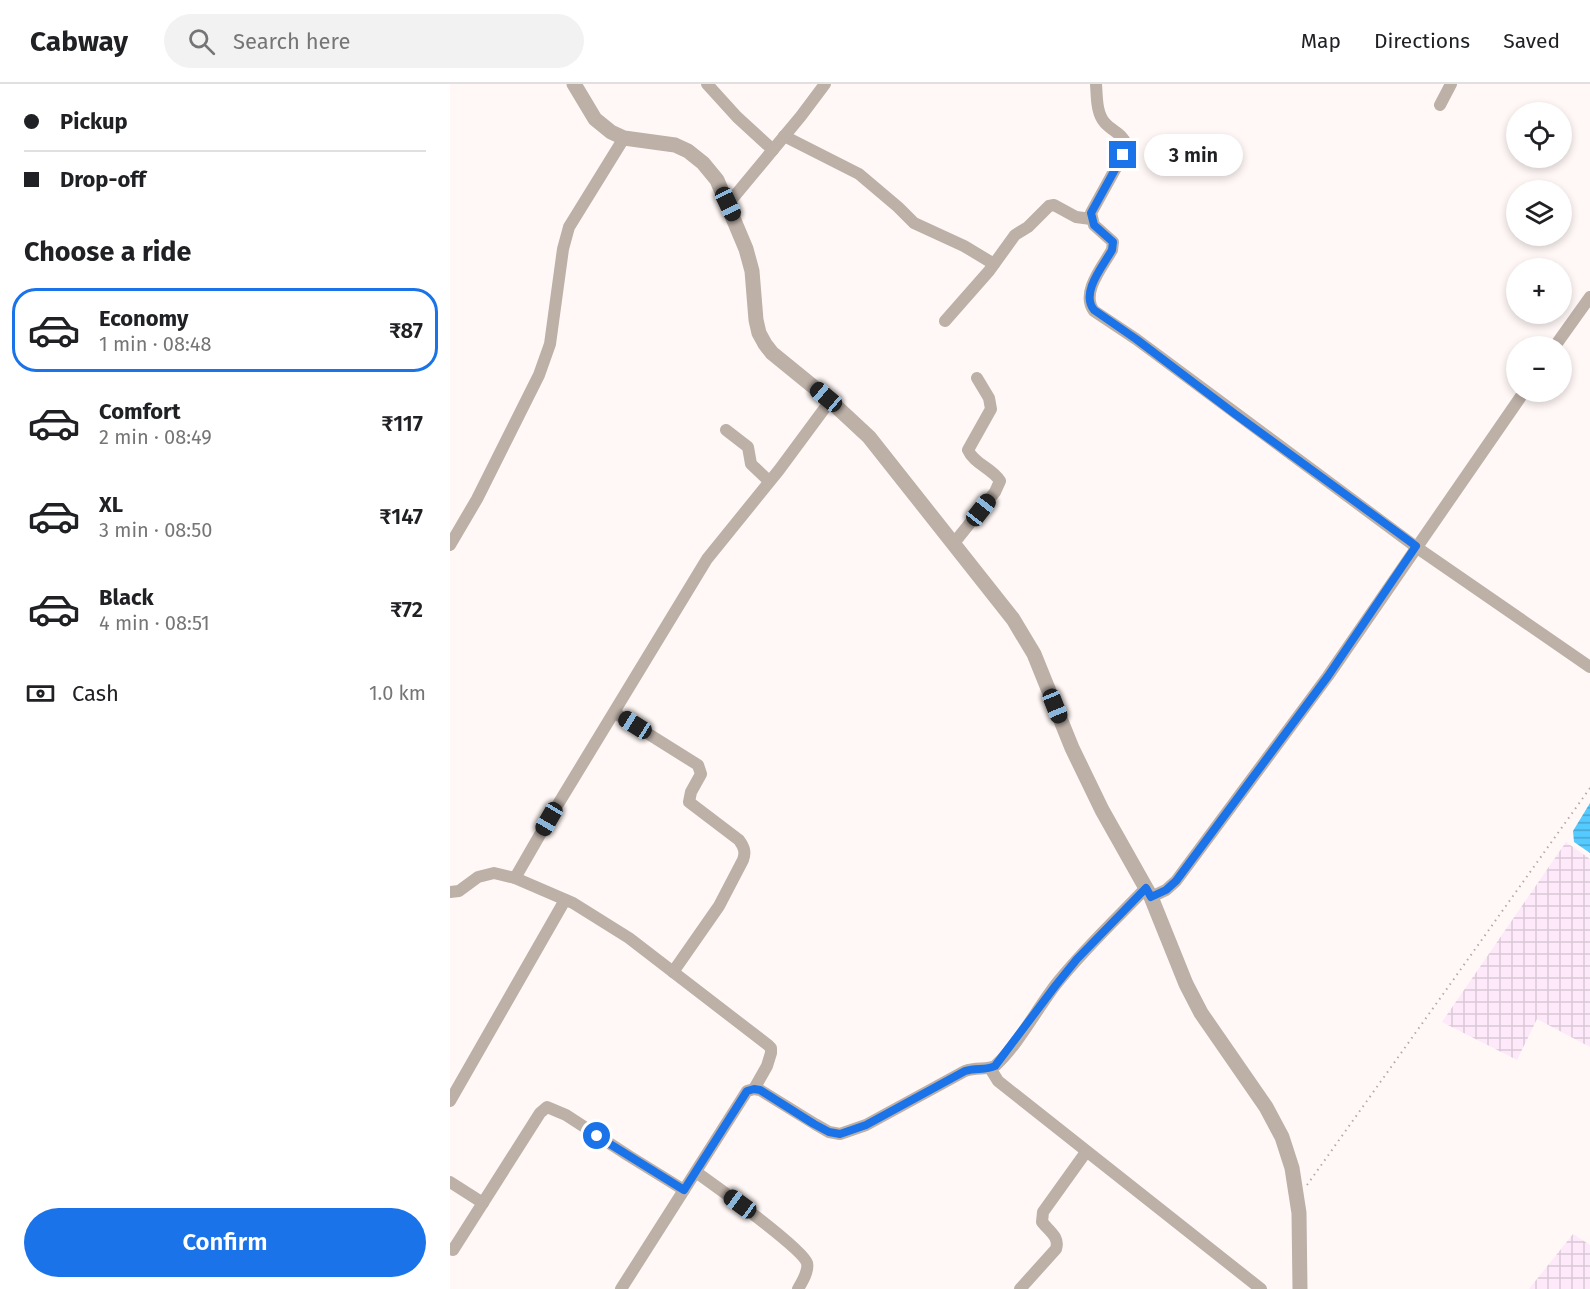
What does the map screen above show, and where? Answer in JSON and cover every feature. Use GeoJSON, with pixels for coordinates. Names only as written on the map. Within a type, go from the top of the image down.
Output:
{"type":"FeatureCollection","features":[{"type":"Feature","properties":{"kind":"street"},"geometry":{"type":"LineString","coordinates":[[574,84],[595,119],[611,132],[624,138],[675,145],[688,151],[703,163],[717,180],[740,230],[752,271],[759,333],[772,353],[869,437],[1013,619],[1034,654],[1072,748],[1101,810],[1148,892],[1186,984],[1201,1013],[1266,1107],[1282,1137],[1292,1168],[1299,1213],[1300,1289]]}},
{"type":"Feature","properties":{"kind":"street"},"geometry":{"type":"LineString","coordinates":[[707,84],[737,117],[773,150]]}},
{"type":"Feature","properties":{"kind":"street"},"geometry":{"type":"LineString","coordinates":[[728,204],[825,84]]}},
{"type":"Feature","properties":{"kind":"street"},"geometry":{"type":"LineString","coordinates":[[1096,84],[1100,116],[1126,144],[1123,155],[1095,205],[1091,219],[1094,225],[1113,242],[1112,250],[1090,292],[1090,305],[1094,310],[1416,546],[1590,667]]}},
{"type":"Feature","properties":{"kind":"street"},"geometry":{"type":"LineString","coordinates":[[1440,105],[1451,84]]}},
{"type":"Feature","properties":{"kind":"street"},"geometry":{"type":"LineString","coordinates":[[784,136],[859,174],[914,223],[964,246],[994,264]]}},
{"type":"Feature","properties":{"kind":"street"},"geometry":{"type":"LineString","coordinates":[[450,545],[477,499],[539,375],[550,344],[563,249],[569,227],[624,138]]}},
{"type":"Feature","properties":{"kind":"street"},"geometry":{"type":"LineString","coordinates":[[945,321],[1015,236],[1028,227],[1049,206],[1054,205],[1081,219],[1091,219]]}},
{"type":"Feature","properties":{"kind":"street"},"geometry":{"type":"LineString","coordinates":[[1562,336],[1590,297]]}},
{"type":"Feature","properties":{"kind":"street"},"geometry":{"type":"LineString","coordinates":[[954,543],[995,492],[1000,481],[995,474],[973,458],[969,450],[991,409],[989,398],[977,378]]}},
{"type":"Feature","properties":{"kind":"street"},"geometry":{"type":"LineString","coordinates":[[515,878],[707,559],[830,401]]}},
{"type":"Feature","properties":{"kind":"street"},"geometry":{"type":"LineString","coordinates":[[621,1289],[747,1091],[760,1090],[822,1128],[840,1134],[866,1125],[974,1067],[990,1068],[1006,1053],[1077,959],[1148,892],[1166,890],[1176,881],[1328,676],[1517,402]]}},
{"type":"Feature","properties":{"kind":"street"},"geometry":{"type":"LineString","coordinates":[[726,430],[748,447],[751,464],[769,481]]}},
{"type":"Feature","properties":{"kind":"street"},"geometry":{"type":"LineString","coordinates":[[615,713],[698,765],[701,774],[688,797],[689,802],[740,840],[744,846],[743,860],[719,906],[673,972]]}},
{"type":"Feature","properties":{"kind":"street"},"geometry":{"type":"LineString","coordinates":[[450,892],[459,891],[487,873],[502,874],[565,900],[620,932],[771,1048],[767,1066],[754,1089]]}},
{"type":"Feature","properties":{"kind":"street"},"geometry":{"type":"LineString","coordinates":[[450,1101],[565,900]]}},
{"type":"Feature","properties":{"kind":"street"},"geometry":{"type":"LineString","coordinates":[[990,1068],[998,1081],[1261,1289]]}},
{"type":"Feature","properties":{"kind":"street"},"geometry":{"type":"LineString","coordinates":[[453,1250],[540,1113],[547,1107],[566,1115],[684,1190]]}},
{"type":"Feature","properties":{"kind":"street"},"geometry":{"type":"LineString","coordinates":[[1020,1289],[1056,1249],[1058,1242],[1042,1222],[1042,1212],[1086,1152]]}},
{"type":"Feature","properties":{"kind":"street"},"geometry":{"type":"LineString","coordinates":[[696,1172],[755,1215],[802,1255],[808,1264],[798,1289]]}},
{"type":"Feature","properties":{"kind":"street"},"geometry":{"type":"LineString","coordinates":[[450,1182],[483,1203]]}},
{"type":"Feature","properties":{"kind":"path"},"geometry":{"type":"LineString","coordinates":[[1297,1199],[1590,788]]}},
{"type":"Feature","properties":{"kind":"shaded area"},"geometry":{"type":"Polygon","coordinates":[[[1566,842],[1590,859],[1590,1047],[1537,1019],[1517,1060],[1442,1022],[1566,842]]]}},
{"type":"Feature","properties":{"kind":"shaded area"},"geometry":{"type":"Polygon","coordinates":[[[1573,1234],[1590,1245],[1590,1289],[1529,1289],[1573,1234]]]}},
{"type":"Feature","properties":{"kind":"water"},"geometry":{"type":"Polygon","coordinates":[[[1590,803],[1590,853],[1574,842],[1573,831],[1590,803]]]}},
{"type":"Feature","properties":{"kind":"route"},"geometry":{"type":"LineString","coordinates":[[597,1136],[684,1190],[747,1091],[760,1090],[814,1124],[829,1132],[840,1134],[866,1125],[974,1067],[984,1069],[995,1066],[1077,959],[1146,888],[1151,897],[1166,890],[1176,881],[1328,676],[1416,546],[1090,305],[1090,292],[1094,281],[1112,250],[1113,242],[1094,225],[1091,213],[1123,155]]}}]}
